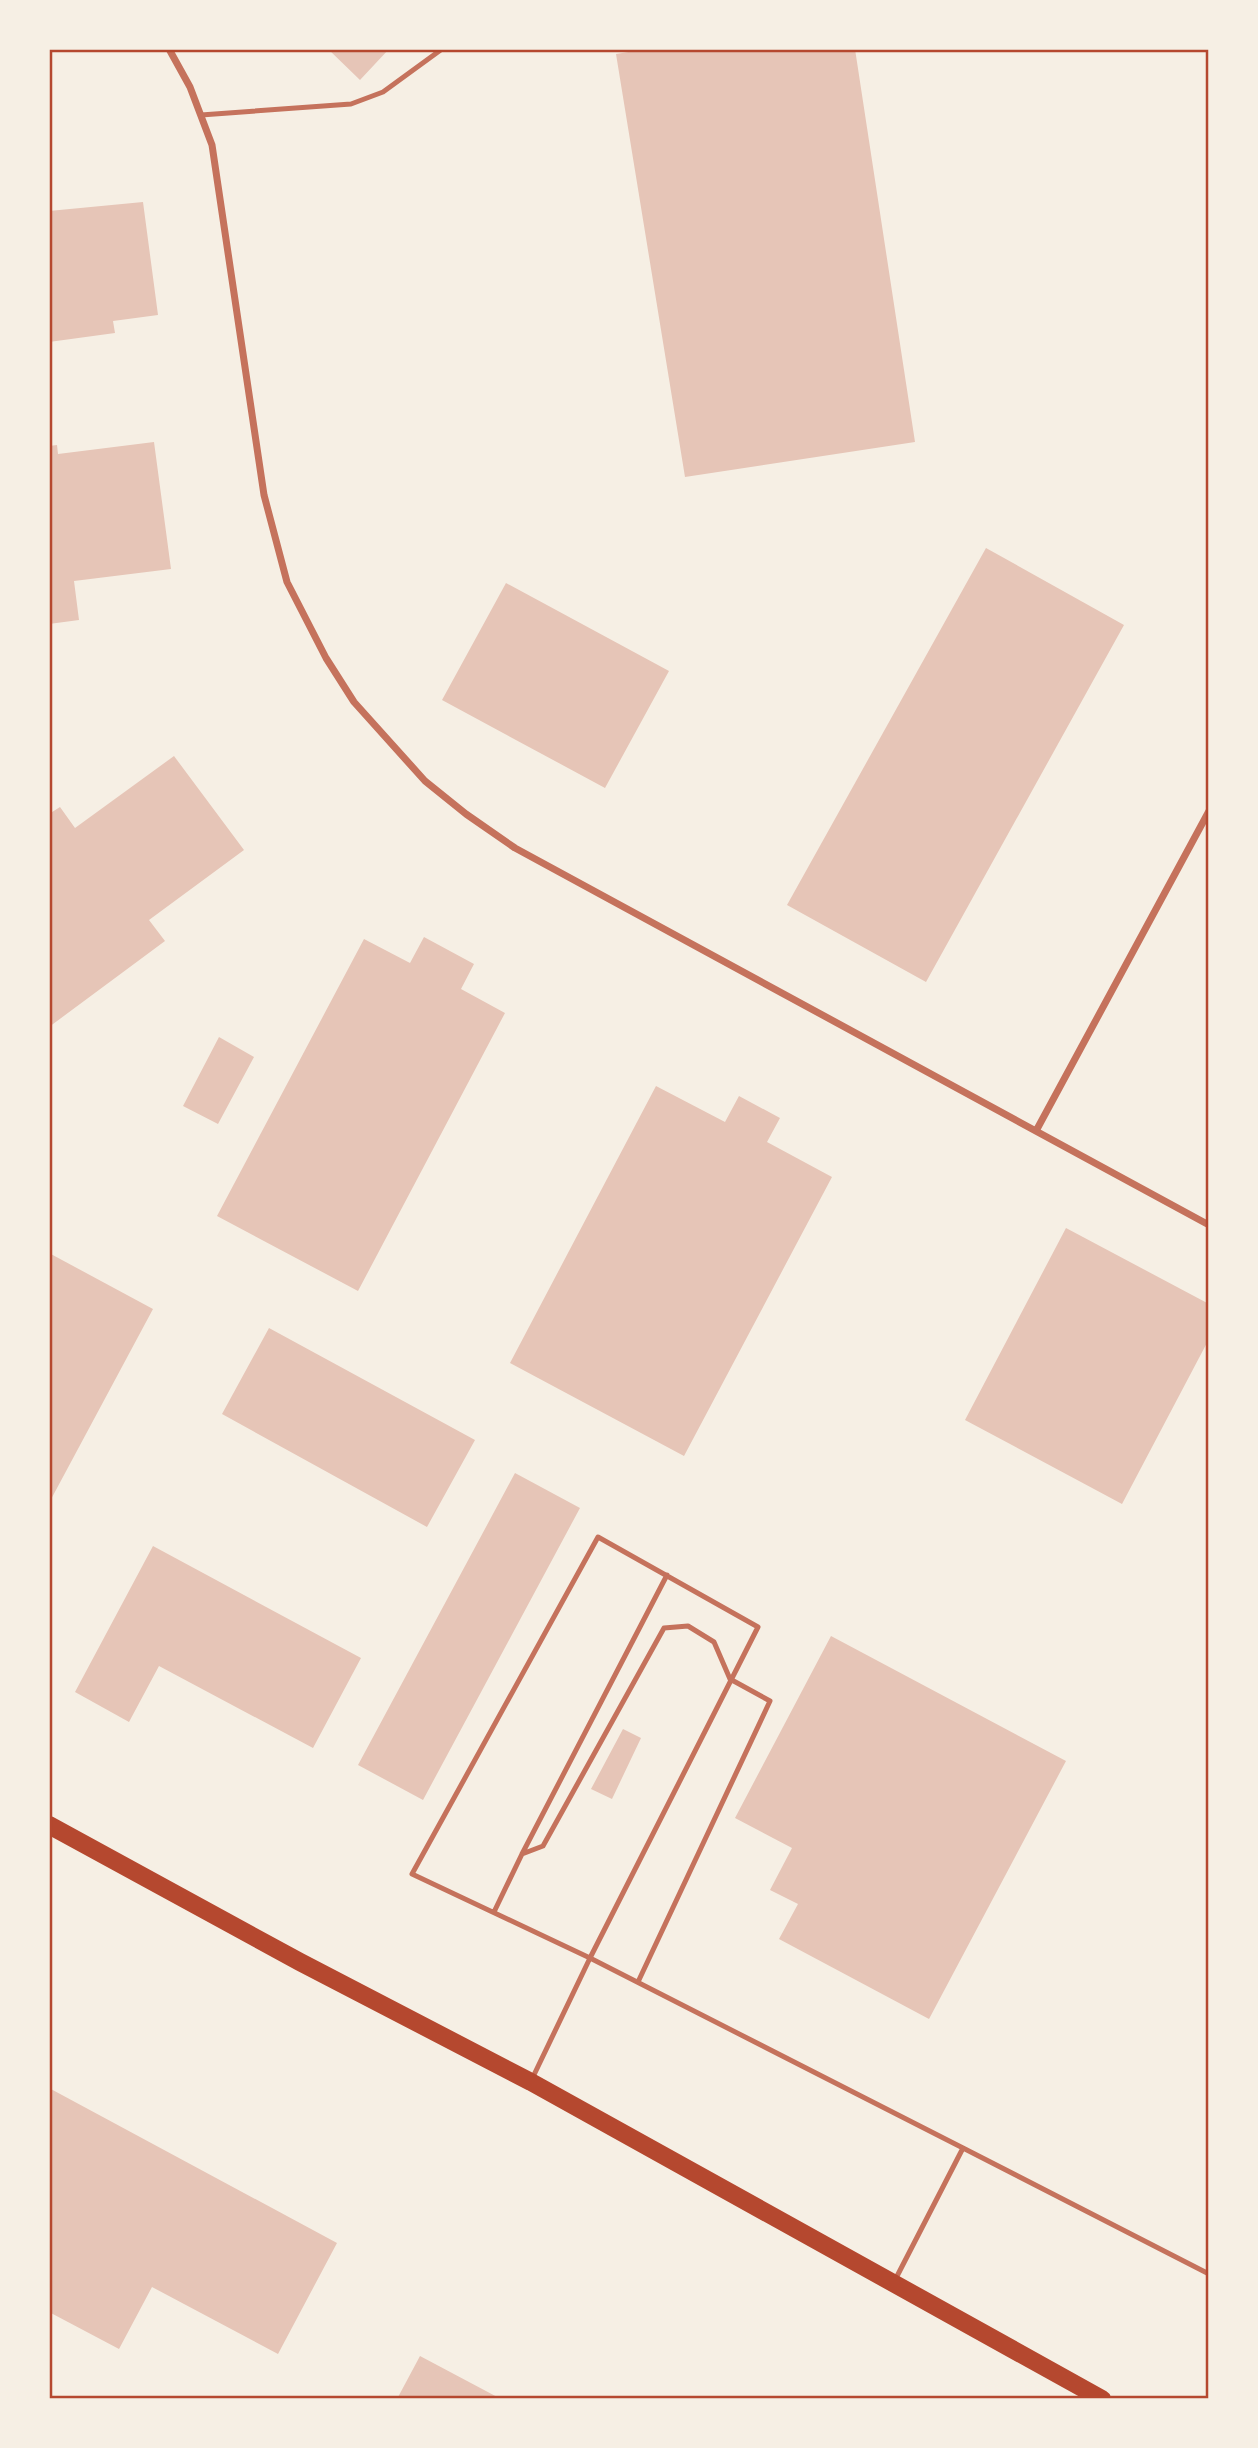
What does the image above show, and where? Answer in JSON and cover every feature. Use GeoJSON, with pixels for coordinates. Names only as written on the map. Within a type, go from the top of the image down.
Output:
{"type":"FeatureCollection","features":[{"type":"Feature","properties":{"kind":"main road"},"geometry":{"type":"LineString","coordinates":[[49,1825],[300,1962],[531,2082],[1102,2399]]}},
{"type":"Feature","properties":{"kind":"street"},"geometry":{"type":"LineString","coordinates":[[169,49],[190,87],[212,145],[264,495],[287,582],[326,659],[354,702],[425,781],[515,848],[1209,1225]]}},
{"type":"Feature","properties":{"kind":"street"},"geometry":{"type":"LineString","coordinates":[[1036,1130],[1209,811]]}},
{"type":"Feature","properties":{"kind":"lane"},"geometry":{"type":"LineString","coordinates":[[201,115],[351,104],[383,92],[442,49]]}},
{"type":"Feature","properties":{"kind":"lane"},"geometry":{"type":"LineString","coordinates":[[531,2082],[590,1958],[758,1627],[598,1537],[412,1874],[494,1912],[590,1958],[638,1982],[1209,2274]]}},
{"type":"Feature","properties":{"kind":"lane"},"geometry":{"type":"LineString","coordinates":[[494,1912],[667,1575]]}},
{"type":"Feature","properties":{"kind":"lane"},"geometry":{"type":"LineString","coordinates":[[522,1854],[542,1846],[664,1628],[688,1626],[714,1642],[730,1679],[770,1701],[638,1982]]}},
{"type":"Feature","properties":{"kind":"lane"},"geometry":{"type":"LineString","coordinates":[[893,2285],[963,2148]]}},
{"type":"Feature","properties":{"kind":"building"},"geometry":{"type":"Polygon","coordinates":[[[328,49],[389,49],[360,80],[328,49]]]}},
{"type":"Feature","properties":{"kind":"building"},"geometry":{"type":"Polygon","coordinates":[[[647,49],[855,49],[915,442],[685,477],[616,54],[647,49]]]}},
{"type":"Feature","properties":{"kind":"building"},"geometry":{"type":"Polygon","coordinates":[[[143,202],[158,315],[113,321],[115,333],[49,342],[49,211],[143,202]]]}},
{"type":"Feature","properties":{"kind":"building"},"geometry":{"type":"Polygon","coordinates":[[[154,442],[171,569],[74,581],[79,620],[49,624],[49,446],[57,445],[58,454],[154,442]]]}},
{"type":"Feature","properties":{"kind":"building"},"geometry":{"type":"Polygon","coordinates":[[[986,548],[1124,625],[926,982],[787,905],[986,548]]]}},
{"type":"Feature","properties":{"kind":"building"},"geometry":{"type":"Polygon","coordinates":[[[506,583],[669,671],[605,788],[442,700],[506,583]]]}},
{"type":"Feature","properties":{"kind":"building"},"geometry":{"type":"Polygon","coordinates":[[[174,756],[244,850],[149,920],[165,941],[49,1027],[49,814],[60,807],[75,828],[174,756]]]}},
{"type":"Feature","properties":{"kind":"building"},"geometry":{"type":"Polygon","coordinates":[[[424,937],[474,964],[461,989],[505,1013],[358,1291],[217,1216],[364,939],[410,963],[424,937]]]}},
{"type":"Feature","properties":{"kind":"building"},"geometry":{"type":"Polygon","coordinates":[[[219,1037],[254,1057],[218,1124],[183,1106],[219,1037]]]}},
{"type":"Feature","properties":{"kind":"building"},"geometry":{"type":"Polygon","coordinates":[[[656,1086],[725,1122],[739,1096],[780,1118],[767,1142],[832,1177],[684,1456],[510,1363],[656,1086]]]}},
{"type":"Feature","properties":{"kind":"building"},"geometry":{"type":"Polygon","coordinates":[[[1066,1228],[1209,1304],[1209,1339],[1122,1504],[965,1420],[1066,1228]]]}},
{"type":"Feature","properties":{"kind":"building"},"geometry":{"type":"Polygon","coordinates":[[[49,1253],[153,1309],[49,1503],[49,1253]]]}},
{"type":"Feature","properties":{"kind":"building"},"geometry":{"type":"Polygon","coordinates":[[[269,1328],[475,1440],[427,1527],[222,1414],[269,1328]]]}},
{"type":"Feature","properties":{"kind":"building"},"geometry":{"type":"Polygon","coordinates":[[[515,1473],[580,1508],[423,1800],[358,1765],[515,1473]]]}},
{"type":"Feature","properties":{"kind":"building"},"geometry":{"type":"Polygon","coordinates":[[[153,1546],[361,1658],[313,1748],[159,1666],[129,1722],[75,1692],[153,1546]]]}},
{"type":"Feature","properties":{"kind":"building"},"geometry":{"type":"Polygon","coordinates":[[[831,1636],[1066,1761],[929,2019],[779,1939],[798,1904],[770,1890],[792,1848],[735,1818],[831,1636]]]}},
{"type":"Feature","properties":{"kind":"building"},"geometry":{"type":"Polygon","coordinates":[[[623,1729],[641,1738],[612,1799],[591,1789],[623,1729]]]}},
{"type":"Feature","properties":{"kind":"building"},"geometry":{"type":"Polygon","coordinates":[[[49,2088],[337,2243],[278,2354],[152,2287],[119,2349],[49,2312],[49,2088]]]}},
{"type":"Feature","properties":{"kind":"building"},"geometry":{"type":"Polygon","coordinates":[[[420,2356],[501,2399],[397,2399],[420,2356]]]}}]}
